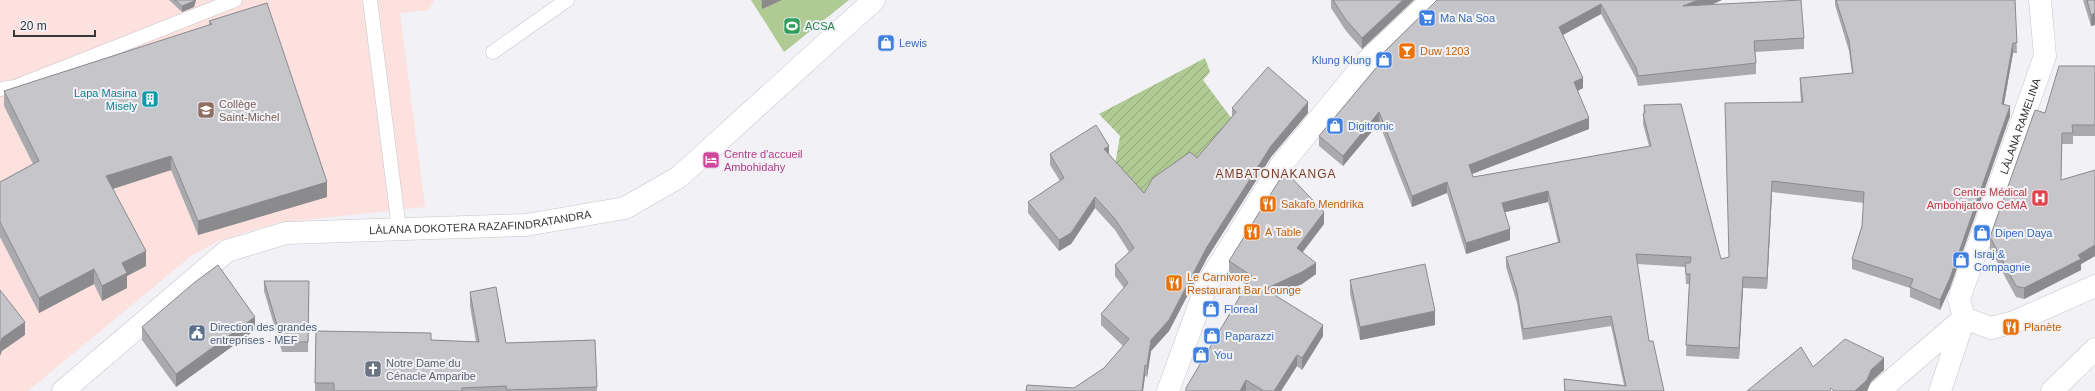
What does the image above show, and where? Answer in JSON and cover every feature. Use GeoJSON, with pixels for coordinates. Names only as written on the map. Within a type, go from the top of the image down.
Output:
{"type":"FeatureCollection","features":[{"type":"Feature","properties":{"kind":"street","name":"LÀLANA DOKOTERA RAZAFINDRATANDRA"},"geometry":{"type":"LineString","coordinates":[[62,391],[227,251],[286,233],[526,225],[625,208],[679,176],[874,0]]}},
{"type":"Feature","properties":{"kind":"street"},"geometry":{"type":"LineString","coordinates":[[1168,391],[1207,284],[1282,164],[1366,62],[1432,0]]}},
{"type":"Feature","properties":{"kind":"street","name":"LÀLANA RAMELINA"},"geometry":{"type":"LineString","coordinates":[[1964,318],[1959,299],[2045,56],[2040,0]]}},
{"type":"Feature","properties":{"kind":"street"},"geometry":{"type":"LineString","coordinates":[[1964,318],[1991,328],[2014,322],[2095,286]]}},
{"type":"Feature","properties":{"kind":"street"},"geometry":{"type":"LineString","coordinates":[[1879,391],[1964,318]]}},
{"type":"Feature","properties":{"kind":"street"},"geometry":{"type":"LineString","coordinates":[[1940,391],[1964,318]]}},
{"type":"Feature","properties":{"kind":"street"},"geometry":{"type":"LineString","coordinates":[[2052,391],[2095,349]]}},
{"type":"Feature","properties":{"kind":"lane"},"geometry":{"type":"LineString","coordinates":[[0,89],[15,87],[235,0]]}},
{"type":"Feature","properties":{"kind":"lane"},"geometry":{"type":"LineString","coordinates":[[370,0],[399,230]]}},
{"type":"Feature","properties":{"kind":"lane"},"geometry":{"type":"LineString","coordinates":[[493,52],[567,0]]}},
{"type":"Feature","properties":{"kind":"shaded area","name":"Collège Saint-Michel"},"geometry":{"type":"Polygon","coordinates":[[[0,0],[434,0],[429,10],[400,13],[425,207],[277,223],[218,241],[191,256],[28,391],[0,391],[0,0]]]}},
{"type":"Feature","properties":{"kind":"green space","name":"ACSA"},"geometry":{"type":"Polygon","coordinates":[[[751,0],[849,0],[784,52],[751,0]]]}},
{"type":"Feature","properties":{"kind":"green space"},"geometry":{"type":"Polygon","coordinates":[[[1205,58],[1210,72],[1203,80],[1232,119],[1218,143],[1144,204],[1114,171],[1120,136],[1099,114],[1205,58]]]}},
{"type":"Feature","properties":{"kind":"building"},"geometry":{"type":"Polygon","coordinates":[[[175,0],[195,0],[182,6],[175,0]]]}},
{"type":"Feature","properties":{"kind":"building"},"geometry":{"type":"Polygon","coordinates":[[[1333,0],[1403,0],[1362,38],[1346,20],[1333,0]]]}},
{"type":"Feature","properties":{"kind":"building"},"geometry":{"type":"Polygon","coordinates":[[[1437,0],[1698,0],[1683,6],[1801,0],[1804,38],[1754,41],[1756,63],[1638,76],[1636,68],[1601,4],[1559,27],[1583,78],[1574,82],[1589,118],[1469,165],[1473,177],[1651,146],[1643,114],[1645,113],[1644,105],[1681,104],[1721,259],[1729,257],[1725,103],[1803,102],[1800,78],[1853,73],[1849,41],[1836,0],[2015,0],[2017,43],[2013,43],[2002,104],[2010,106],[1950,278],[1940,300],[1910,287],[1913,279],[1852,259],[1862,226],[1864,192],[1772,181],[1767,278],[1743,277],[1739,348],[1686,345],[1690,274],[1686,274],[1685,263],[1690,263],[1691,257],[1636,254],[1649,341],[1653,341],[1664,391],[1565,391],[1564,379],[1626,386],[1611,316],[1523,329],[1517,292],[1506,257],[1560,242],[1548,191],[1502,203],[1510,229],[1466,243],[1447,182],[1412,196],[1379,112],[1343,156],[1319,136],[1382,61],[1379,57],[1437,0]]]}},
{"type":"Feature","properties":{"kind":"building"},"geometry":{"type":"Polygon","coordinates":[[[2087,0],[2095,0],[2095,13],[2091,15],[2087,0]]]}},
{"type":"Feature","properties":{"kind":"building"},"geometry":{"type":"Polygon","coordinates":[[[267,3],[327,182],[198,221],[171,156],[106,176],[146,251],[122,263],[127,273],[102,286],[94,269],[39,298],[0,222],[0,182],[39,161],[4,91],[212,24],[209,21],[267,3]]]}},
{"type":"Feature","properties":{"kind":"building"},"geometry":{"type":"Polygon","coordinates":[[[2059,66],[2095,66],[2095,125],[2072,125],[2073,133],[2062,133],[2061,180],[2095,170],[2095,245],[2078,255],[2081,259],[2024,288],[2016,286],[1990,237],[2035,110],[2045,113],[2059,66]]]}},
{"type":"Feature","properties":{"kind":"building"},"geometry":{"type":"Polygon","coordinates":[[[1268,67],[1308,102],[1271,146],[1207,247],[1169,320],[1151,340],[1147,366],[1145,365],[1142,391],[1026,391],[1027,385],[1074,388],[1104,368],[1129,339],[1101,314],[1128,283],[1115,265],[1134,248],[1115,219],[1095,197],[1071,233],[1059,240],[1028,202],[1064,178],[1050,154],[1096,125],[1109,146],[1104,149],[1144,193],[1153,178],[1190,152],[1197,158],[1236,112],[1232,108],[1268,67]]]}},
{"type":"Feature","properties":{"kind":"building"},"geometry":{"type":"Polygon","coordinates":[[[1285,171],[1324,212],[1297,248],[1316,263],[1302,272],[1265,289],[1323,325],[1302,358],[1297,355],[1274,391],[1264,391],[1246,380],[1240,391],[1186,391],[1186,388],[1252,276],[1229,261],[1285,171]]]}},
{"type":"Feature","properties":{"kind":"building"},"geometry":{"type":"Polygon","coordinates":[[[1425,264],[1435,311],[1360,327],[1350,280],[1425,264]]]}},
{"type":"Feature","properties":{"kind":"building","name":"Direction des grandes entreprises - MEF"},"geometry":{"type":"Polygon","coordinates":[[[218,265],[255,317],[176,374],[142,327],[195,282],[218,265]]]}},
{"type":"Feature","properties":{"kind":"building"},"geometry":{"type":"Polygon","coordinates":[[[264,281],[309,281],[308,342],[282,342],[264,281]]]}},
{"type":"Feature","properties":{"kind":"building"},"geometry":{"type":"Polygon","coordinates":[[[496,287],[506,343],[595,340],[597,387],[507,390],[506,386],[462,388],[462,391],[334,391],[334,383],[315,383],[316,331],[431,333],[431,340],[479,342],[470,292],[496,287]]]}},
{"type":"Feature","properties":{"kind":"building"},"geometry":{"type":"Polygon","coordinates":[[[0,290],[25,322],[2,338],[0,343],[0,290]]]}},
{"type":"Feature","properties":{"kind":"building"},"geometry":{"type":"Polygon","coordinates":[[[1845,339],[1884,358],[1871,370],[1867,380],[1855,391],[1834,391],[1831,388],[1830,391],[1747,391],[1801,347],[1813,367],[1845,339]]]}},
{"type":"Feature","properties":{"kind":"place","name":"Ma Na Soa"},"geometry":{"type":"Point","coordinates":[1427,18]}},
{"type":"Feature","properties":{"kind":"place","name":"ACSA"},"geometry":{"type":"Point","coordinates":[792,26]}},
{"type":"Feature","properties":{"kind":"place","name":"Lewis"},"geometry":{"type":"Point","coordinates":[886,43]}},
{"type":"Feature","properties":{"kind":"place","name":"Duw 1203"},"geometry":{"type":"Point","coordinates":[1407,51]}},
{"type":"Feature","properties":{"kind":"place","name":"Klung Klung"},"geometry":{"type":"Point","coordinates":[1384,60]}},
{"type":"Feature","properties":{"kind":"place","name":"Lapa Masina Misely"},"geometry":{"type":"Point","coordinates":[150,99]}},
{"type":"Feature","properties":{"kind":"place","name":"Collège Saint-Michel"},"geometry":{"type":"Point","coordinates":[206,110]}},
{"type":"Feature","properties":{"kind":"place","name":"Digitronic"},"geometry":{"type":"Point","coordinates":[1335,126]}},
{"type":"Feature","properties":{"kind":"place","name":"Centre d'accueil Ambohidahy"},"geometry":{"type":"Point","coordinates":[711,160]}},
{"type":"Feature","properties":{"kind":"place","name":"Centre Médical Ambohijatovo CeMA"},"geometry":{"type":"Point","coordinates":[2040,198]}},
{"type":"Feature","properties":{"kind":"place","name":"Sakafo Mendrika"},"geometry":{"type":"Point","coordinates":[1268,204]}},
{"type":"Feature","properties":{"kind":"place","name":"À Table"},"geometry":{"type":"Point","coordinates":[1252,232]}},
{"type":"Feature","properties":{"kind":"place","name":"Dipen Daya"},"geometry":{"type":"Point","coordinates":[1982,233]}},
{"type":"Feature","properties":{"kind":"place","name":"Israj & Compagnie"},"geometry":{"type":"Point","coordinates":[1961,260]}},
{"type":"Feature","properties":{"kind":"place","name":"Le Carnivore - Restaurant Bar Lounge"},"geometry":{"type":"Point","coordinates":[1174,283]}},
{"type":"Feature","properties":{"kind":"place","name":"Floreal"},"geometry":{"type":"Point","coordinates":[1211,309]}},
{"type":"Feature","properties":{"kind":"place","name":"Planète"},"geometry":{"type":"Point","coordinates":[2011,327]}},
{"type":"Feature","properties":{"kind":"place","name":"Direction des grandes entreprises - MEF"},"geometry":{"type":"Point","coordinates":[197,333]}},
{"type":"Feature","properties":{"kind":"place","name":"Paparazzi"},"geometry":{"type":"Point","coordinates":[1212,336]}},
{"type":"Feature","properties":{"kind":"place","name":"You"},"geometry":{"type":"Point","coordinates":[1201,355]}},
{"type":"Feature","properties":{"kind":"place","name":"Notre Dame du Cénacle Amparibe"},"geometry":{"type":"Point","coordinates":[373,369]}},
{"type":"Feature","properties":{"kind":"district","name":"AMBATONAKANGA"},"geometry":{"type":"Point","coordinates":[1276,174]}}]}
